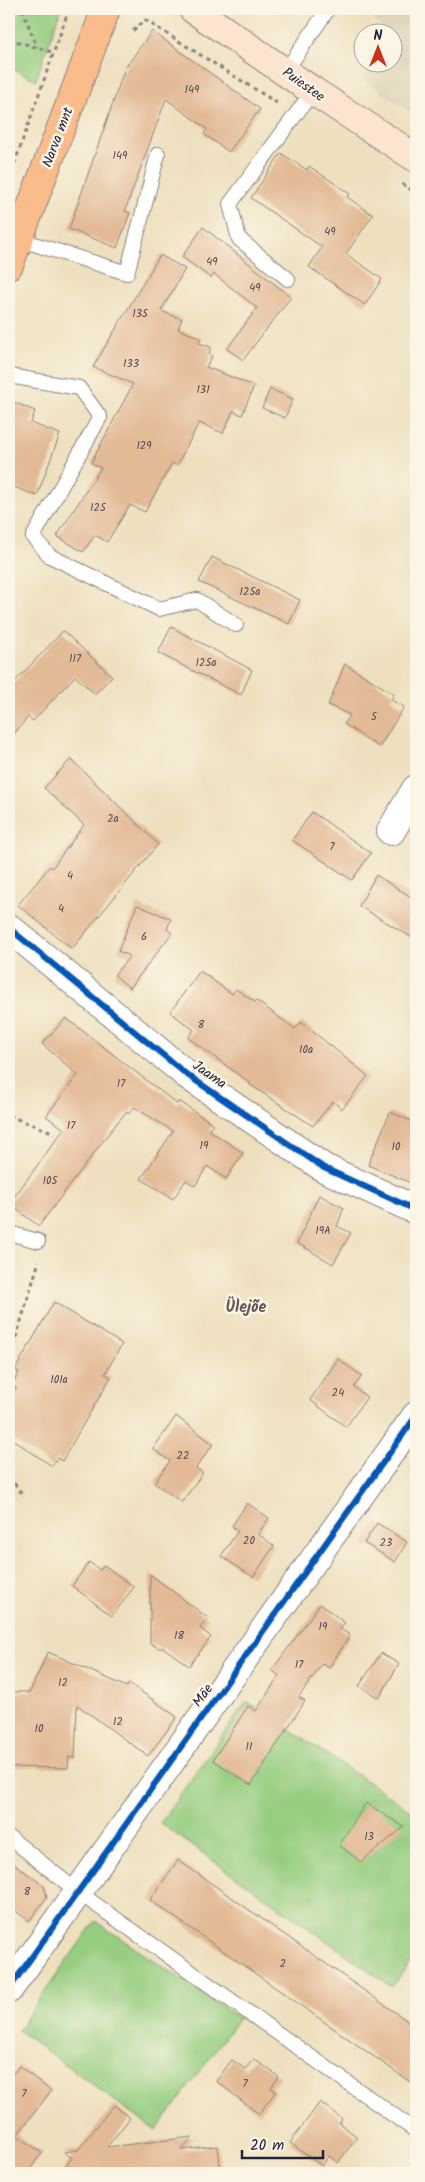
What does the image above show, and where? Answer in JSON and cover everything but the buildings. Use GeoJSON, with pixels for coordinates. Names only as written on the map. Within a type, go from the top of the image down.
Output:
{"type":"FeatureCollection","features":[{"type":"Feature","properties":{"kind":"highway","name":"Narva mnt"},"geometry":{"type":"LineString","coordinates":[[9,265],[106,9]]}},
{"type":"Feature","properties":{"kind":"main road","name":"Puiestee"},"geometry":{"type":"LineString","coordinates":[[193,9],[312,91],[416,158]]}},
{"type":"Feature","properties":{"kind":"street"},"geometry":{"type":"LineString","coordinates":[[392,831],[416,789]]}},
{"type":"Feature","properties":{"kind":"street","name":"Jaama"},"geometry":{"type":"LineString","coordinates":[[9,928],[186,1074],[324,1168],[416,1210]]}},
{"type":"Feature","properties":{"kind":"street","name":"Mäe"},"geometry":{"type":"LineString","coordinates":[[9,1989],[416,1416]]}},
{"type":"Feature","properties":{"kind":"lane"},"geometry":{"type":"LineString","coordinates":[[285,72],[328,9]]}},
{"type":"Feature","properties":{"kind":"lane"},"geometry":{"type":"LineString","coordinates":[[288,279],[239,239],[230,204],[312,91]]}},
{"type":"Feature","properties":{"kind":"lane"},"geometry":{"type":"LineString","coordinates":[[18,240],[127,273],[158,154]]}},
{"type":"Feature","properties":{"kind":"lane"},"geometry":{"type":"LineString","coordinates":[[9,376],[79,388],[100,417],[33,537],[50,556],[159,609],[197,600],[236,625]]}},
{"type":"Feature","properties":{"kind":"lane"},"geometry":{"type":"LineString","coordinates":[[9,1233],[40,1247]]}},
{"type":"Feature","properties":{"kind":"lane"},"geometry":{"type":"LineString","coordinates":[[9,1837],[78,1892],[416,2131]]}},
{"type":"Feature","properties":{"kind":"path"},"geometry":{"type":"LineString","coordinates":[[22,9],[37,47]]}},
{"type":"Feature","properties":{"kind":"path"},"geometry":{"type":"LineString","coordinates":[[9,179],[52,52],[69,9]]}},
{"type":"Feature","properties":{"kind":"path"},"geometry":{"type":"LineString","coordinates":[[134,31],[145,20],[296,114]]}},
{"type":"Feature","properties":{"kind":"path"},"geometry":{"type":"LineString","coordinates":[[9,39],[52,52]]}},
{"type":"Feature","properties":{"kind":"path"},"geometry":{"type":"LineString","coordinates":[[401,183],[416,193]]}},
{"type":"Feature","properties":{"kind":"path"},"geometry":{"type":"LineString","coordinates":[[9,1116],[55,1133]]}},
{"type":"Feature","properties":{"kind":"path"},"geometry":{"type":"LineString","coordinates":[[9,1361],[40,1247]]}},
{"type":"Feature","properties":{"kind":"path"},"geometry":{"type":"LineString","coordinates":[[9,1476],[24,1496]]}},
{"type":"Feature","properties":{"kind":"shaded area"},"geometry":{"type":"Polygon","coordinates":[[[377,9],[416,9],[416,116],[363,80],[369,72],[402,72],[402,22],[377,22],[371,17],[377,9]]]}},
{"type":"Feature","properties":{"kind":"green space"},"geometry":{"type":"Polygon","coordinates":[[[9,9],[61,9],[36,80],[9,67],[9,9]]]}},
{"type":"Feature","properties":{"kind":"green space"},"geometry":{"type":"Polygon","coordinates":[[[247,1701],[416,1814],[416,1954],[392,1987],[160,1823],[247,1701]]]}},
{"type":"Feature","properties":{"kind":"green space"},"geometry":{"type":"Polygon","coordinates":[[[95,1921],[239,2018],[156,2131],[18,2030],[95,1921]]]}},
{"type":"Feature","properties":{"kind":"cycle path"},"geometry":{"type":"LineString","coordinates":[[9,928],[186,1074],[324,1168],[416,1210]]}},
{"type":"Feature","properties":{"kind":"cycle path"},"geometry":{"type":"LineString","coordinates":[[9,1989],[416,1416]]}},
{"type":"Feature","properties":{"kind":"district","name":"Ülejõe"},"geometry":{"type":"Point","coordinates":[246,1306]}}]}
